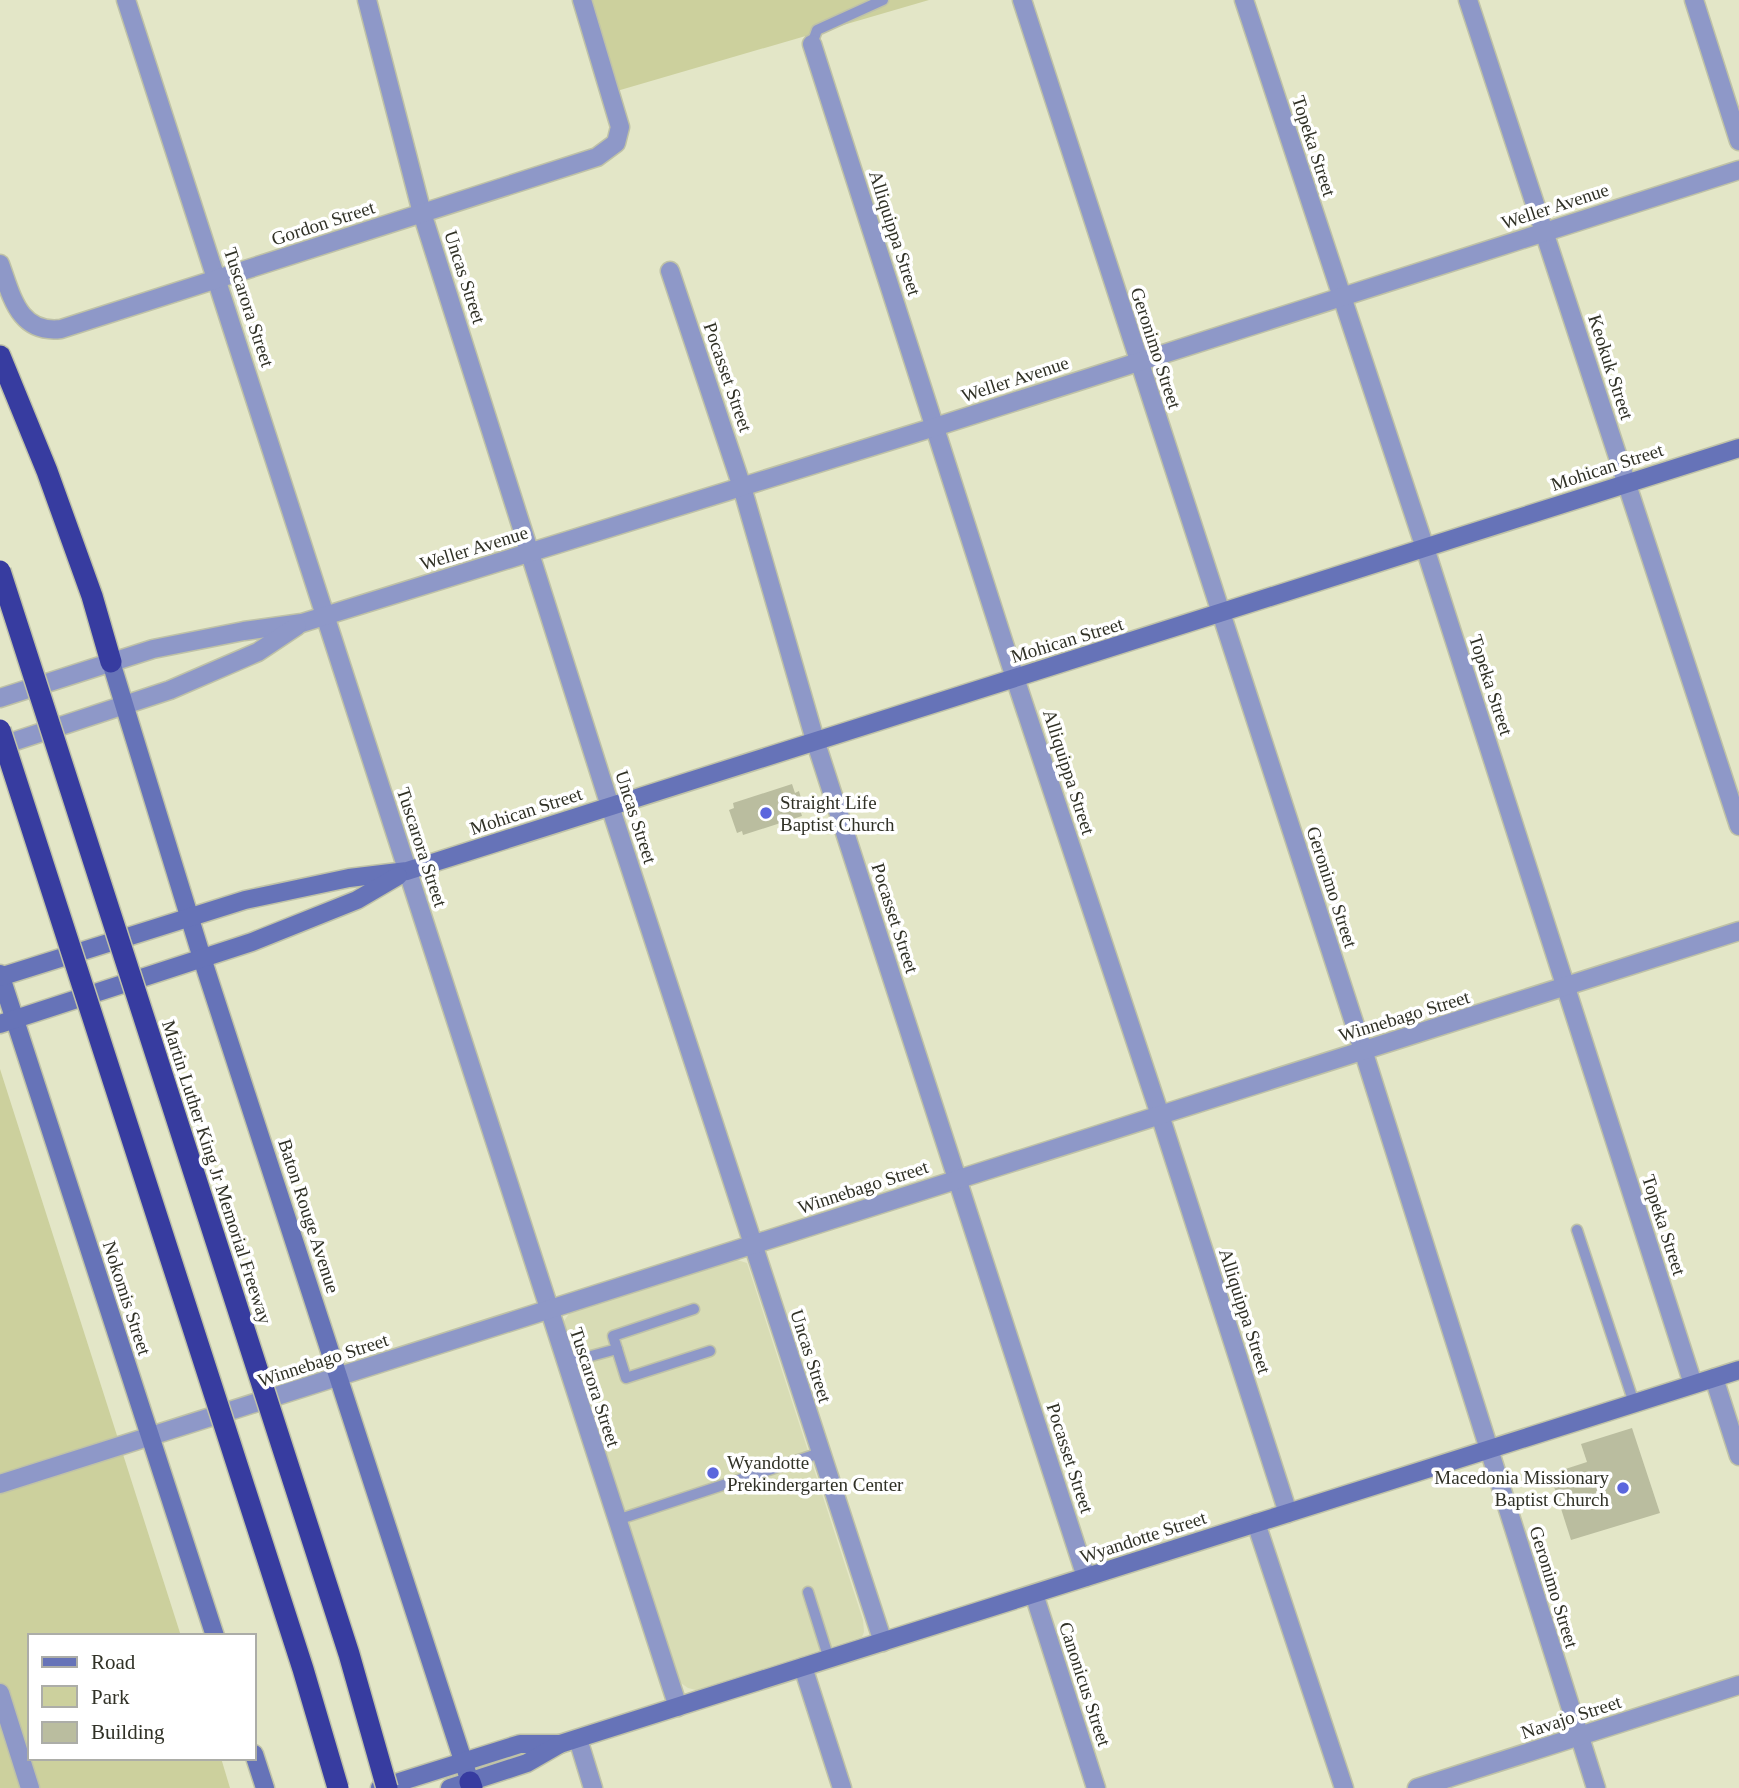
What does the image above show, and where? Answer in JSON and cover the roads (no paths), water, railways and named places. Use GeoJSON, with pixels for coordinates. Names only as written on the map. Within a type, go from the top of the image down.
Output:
{"type":"FeatureCollection","features":[{"type":"Feature","properties":{"kind":"highway"},"geometry":{"type":"LineString","coordinates":[[0,356],[47,471],[92,596],[111,662]]}},
{"type":"Feature","properties":{"kind":"highway","name":"Martin Luther King Jr Memorial Freeway"},"geometry":{"type":"LineString","coordinates":[[0,571],[345,1641],[387,1788]]}},
{"type":"Feature","properties":{"kind":"highway"},"geometry":{"type":"LineString","coordinates":[[0,730],[303,1669],[338,1788]]}},
{"type":"Feature","properties":{"kind":"street","name":"Tuscarora Street"},"geometry":{"type":"LineString","coordinates":[[126,0],[678,1707]]}},
{"type":"Feature","properties":{"kind":"street","name":"Uncas Street"},"geometry":{"type":"LineString","coordinates":[[367,0],[422,213],[610,806],[883,1642]]}},
{"type":"Feature","properties":{"kind":"street","name":"Gordon Street"},"geometry":{"type":"LineString","coordinates":[[0,264],[21,313],[37,329],[61,329],[597,157],[616,143],[620,127],[582,0]]}},
{"type":"Feature","properties":{"kind":"street","name":"Geronimo Street"},"geometry":{"type":"LineString","coordinates":[[1022,0],[1363,1050],[1595,1788]]}},
{"type":"Feature","properties":{"kind":"street","name":"Topeka Street"},"geometry":{"type":"LineString","coordinates":[[1244,0],[1425,548],[1693,1384]]}},
{"type":"Feature","properties":{"kind":"street","name":"Keokuk Street"},"geometry":{"type":"LineString","coordinates":[[1468,0],[1739,826]]}},
{"type":"Feature","properties":{"kind":"street"},"geometry":{"type":"LineString","coordinates":[[1694,0],[1739,141]]}},
{"type":"Feature","properties":{"kind":"street","name":"Alliquippa Street"},"geometry":{"type":"LineString","coordinates":[[812,44],[1015,678],[1288,1513]]}},
{"type":"Feature","properties":{"kind":"street","name":"Weller Avenue"},"geometry":{"type":"LineString","coordinates":[[0,698],[153,649],[302,623],[326,616],[935,427],[1739,170]]}},
{"type":"Feature","properties":{"kind":"street","name":"Pocasset Street"},"geometry":{"type":"LineString","coordinates":[[670,271],[742,487],[815,740],[1086,1577]]}},
{"type":"Feature","properties":{"kind":"street","name":"Mohican Street"},"geometry":{"type":"LineString","coordinates":[[0,976],[276,893],[349,878],[407,871],[1739,448]]}},
{"type":"Feature","properties":{"kind":"street","name":"Weller Avenue"},"geometry":{"type":"LineString","coordinates":[[0,746],[124,706],[258,652],[302,623]]}},
{"type":"Feature","properties":{"kind":"street","name":"Baton Rouge Avenue"},"geometry":{"type":"LineString","coordinates":[[111,662],[202,958],[339,1376],[464,1780]]}},
{"type":"Feature","properties":{"kind":"street","name":"Mohican Street"},"geometry":{"type":"LineString","coordinates":[[8,1022],[252,942],[357,900],[407,871]]}},
{"type":"Feature","properties":{"kind":"street","name":"Winnebago Street"},"geometry":{"type":"LineString","coordinates":[[0,1483],[1739,931]]}},
{"type":"Feature","properties":{"kind":"street","name":"Nokomis Street"},"geometry":{"type":"LineString","coordinates":[[0,976],[8,1022],[150,1436],[214,1634]]}},
{"type":"Feature","properties":{"kind":"street","name":"Wyandotte Street"},"geometry":{"type":"LineString","coordinates":[[380,1788],[464,1780],[527,1763],[569,1741],[1739,1370]]}},
{"type":"Feature","properties":{"kind":"street"},"geometry":{"type":"LineString","coordinates":[[1714,1378],[1739,1456]]}},
{"type":"Feature","properties":{"kind":"street"},"geometry":{"type":"LineString","coordinates":[[1256,1523],[1344,1788]]}},
{"type":"Feature","properties":{"kind":"street","name":"Canonicus Street"},"geometry":{"type":"LineString","coordinates":[[1034,1594],[1096,1788]]}},
{"type":"Feature","properties":{"kind":"street"},"geometry":{"type":"LineString","coordinates":[[803,1667],[842,1788]]}},
{"type":"Feature","properties":{"kind":"street","name":"Navajo Street"},"geometry":{"type":"LineString","coordinates":[[1417,1788],[1739,1685]]}},
{"type":"Feature","properties":{"kind":"street"},"geometry":{"type":"LineString","coordinates":[[0,1693],[30,1788]]}},
{"type":"Feature","properties":{"kind":"street"},"geometry":{"type":"LineString","coordinates":[[569,1741],[593,1788]]}},
{"type":"Feature","properties":{"kind":"street"},"geometry":{"type":"LineString","coordinates":[[256,1760],[265,1788]]}},
{"type":"Feature","properties":{"kind":"lane"},"geometry":{"type":"LineString","coordinates":[[812,44],[817,30],[883,0]]}},
{"type":"Feature","properties":{"kind":"lane"},"geometry":{"type":"LineString","coordinates":[[1577,1230],[1634,1403]]}},
{"type":"Feature","properties":{"kind":"lane"},"geometry":{"type":"LineString","coordinates":[[694,1309],[613,1336],[626,1378],[710,1351]]}},
{"type":"Feature","properties":{"kind":"lane"},"geometry":{"type":"LineString","coordinates":[[565,1363],[617,1349]]}},
{"type":"Feature","properties":{"kind":"lane"},"geometry":{"type":"LineString","coordinates":[[617,1520],[820,1453]]}},
{"type":"Feature","properties":{"kind":"lane"},"geometry":{"type":"LineString","coordinates":[[808,1592],[829,1659]]}},
{"type":"Feature","properties":{"kind":"place","name":"Straight Life Baptist Church"},"geometry":{"type":"Point","coordinates":[766,813]}},
{"type":"Feature","properties":{"kind":"place","name":"Wyandotte Prekindergarten Center"},"geometry":{"type":"Point","coordinates":[713,1473]}},
{"type":"Feature","properties":{"kind":"place","name":"Macedonia Missionary Baptist Church"},"geometry":{"type":"Point","coordinates":[1623,1488]}}]}
